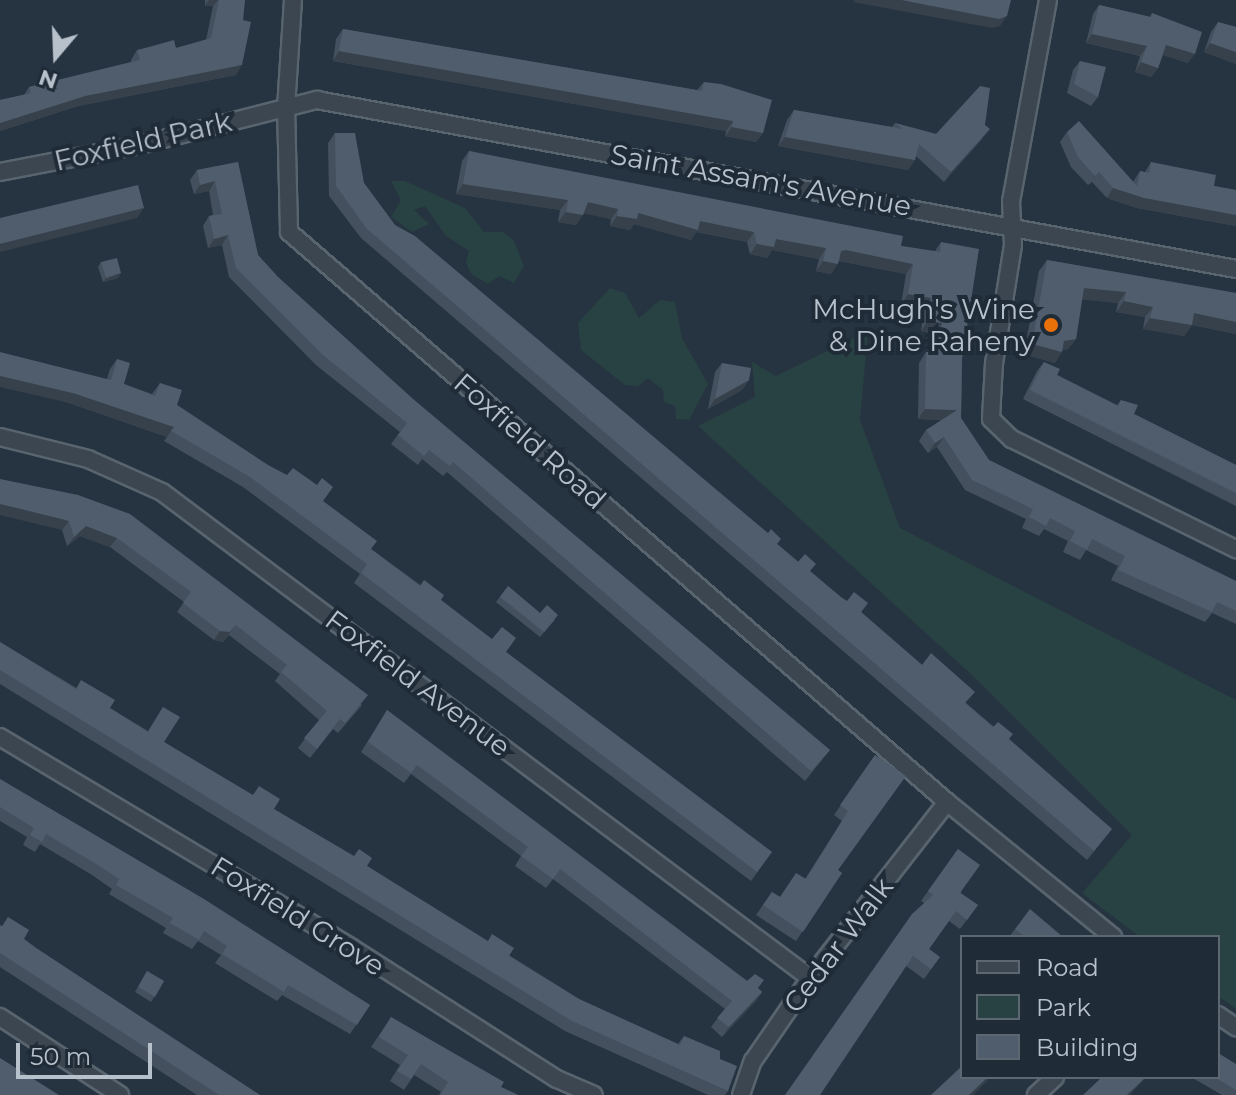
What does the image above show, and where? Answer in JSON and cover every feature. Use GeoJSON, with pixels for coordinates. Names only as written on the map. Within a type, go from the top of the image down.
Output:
{"type":"FeatureCollection","features":[{"type":"Feature","properties":{"kind":"street","name":"Foxfield Road"},"geometry":{"type":"LineString","coordinates":[[293,0],[286,107],[289,232],[947,802],[1111,935]]}},
{"type":"Feature","properties":{"kind":"street"},"geometry":{"type":"LineString","coordinates":[[1048,0],[1011,201],[1013,225],[991,419],[1012,439],[1236,549]]}},
{"type":"Feature","properties":{"kind":"street","name":"Saint Assam's Avenue"},"geometry":{"type":"LineString","coordinates":[[286,107],[317,100],[1013,225],[1236,269]]}},
{"type":"Feature","properties":{"kind":"street","name":"Foxfield Park"},"geometry":{"type":"LineString","coordinates":[[0,172],[140,145],[286,107]]}},
{"type":"Feature","properties":{"kind":"street","name":"Foxfield Avenue"},"geometry":{"type":"LineString","coordinates":[[0,437],[88,459],[162,492],[810,978]]}},
{"type":"Feature","properties":{"kind":"street","name":"Foxfield Grove"},"geometry":{"type":"LineString","coordinates":[[0,737],[352,948],[557,1079],[594,1095]]}},
{"type":"Feature","properties":{"kind":"street","name":"Cedar Walk"},"geometry":{"type":"LineString","coordinates":[[741,1095],[753,1061],[810,978],[947,802]]}},
{"type":"Feature","properties":{"kind":"street"},"geometry":{"type":"LineString","coordinates":[[0,1017],[120,1095]]}},
{"type":"Feature","properties":{"kind":"street"},"geometry":{"type":"LineString","coordinates":[[1036,1095],[1053,1079]]}},
{"type":"Feature","properties":{"kind":"green space"},"geometry":{"type":"Polygon","coordinates":[[[391,181],[405,181],[465,208],[484,232],[503,232],[514,241],[524,266],[514,283],[499,276],[488,284],[471,274],[466,262],[469,251],[446,236],[425,206],[414,210],[429,224],[412,232],[391,217],[401,200],[391,181]]]}},
{"type":"Feature","properties":{"kind":"green space"},"geometry":{"type":"Polygon","coordinates":[[[610,288],[625,293],[639,318],[660,300],[675,302],[682,338],[708,384],[689,420],[676,419],[675,406],[664,402],[663,390],[648,378],[638,386],[625,385],[581,350],[578,323],[610,288]]]}},
{"type":"Feature","properties":{"kind":"green space"},"geometry":{"type":"Polygon","coordinates":[[[868,331],[860,420],[900,528],[1236,700],[1236,1009],[1220,997],[1220,935],[1137,935],[1082,893],[1132,835],[973,676],[698,426],[755,397],[752,362],[776,376],[868,331]]]}},
{"type":"Feature","properties":{"kind":"building"},"geometry":{"type":"Polygon","coordinates":[[[219,0],[245,0],[243,20],[251,22],[242,65],[85,96],[0,123],[0,100],[31,93],[29,87],[140,60],[137,50],[174,40],[176,48],[211,38],[219,0]]]}},
{"type":"Feature","properties":{"kind":"building"},"geometry":{"type":"Polygon","coordinates":[[[901,0],[1011,0],[1007,16],[999,19],[901,0]]]}},
{"type":"Feature","properties":{"kind":"building"},"geometry":{"type":"Polygon","coordinates":[[[1099,5],[1151,17],[1152,13],[1202,32],[1195,54],[1166,45],[1158,68],[1141,62],[1147,46],[1092,34],[1099,5]]]}},
{"type":"Feature","properties":{"kind":"building"},"geometry":{"type":"Polygon","coordinates":[[[1218,22],[1236,27],[1236,52],[1210,43],[1218,22]]]}},
{"type":"Feature","properties":{"kind":"building"},"geometry":{"type":"Polygon","coordinates":[[[343,29],[702,91],[704,82],[721,84],[772,100],[763,133],[732,127],[733,121],[339,51],[343,29]]]}},
{"type":"Feature","properties":{"kind":"building"},"geometry":{"type":"Polygon","coordinates":[[[1080,61],[1106,67],[1098,97],[1074,84],[1080,61]]]}},
{"type":"Feature","properties":{"kind":"building"},"geometry":{"type":"Polygon","coordinates":[[[980,86],[990,88],[985,125],[990,129],[951,172],[919,144],[915,160],[785,137],[794,110],[903,129],[895,123],[936,134],[980,86]]]}},
{"type":"Feature","properties":{"kind":"building"},"geometry":{"type":"Polygon","coordinates":[[[1079,121],[1137,186],[1140,171],[1149,173],[1151,162],[1216,175],[1214,186],[1236,190],[1236,215],[1144,198],[1113,188],[1099,172],[1095,176],[1078,157],[1067,132],[1079,121]]]}},
{"type":"Feature","properties":{"kind":"building"},"geometry":{"type":"Polygon","coordinates":[[[335,133],[355,133],[364,183],[395,225],[415,236],[768,533],[771,529],[781,539],[777,544],[798,562],[805,554],[816,564],[810,571],[842,598],[847,601],[854,592],[868,603],[861,612],[922,665],[931,653],[975,692],[965,703],[993,727],[998,722],[1013,734],[1009,739],[1112,829],[1094,851],[367,229],[336,186],[335,133]]]}},
{"type":"Feature","properties":{"kind":"building"},"geometry":{"type":"Polygon","coordinates":[[[469,151],[903,236],[901,246],[940,252],[941,242],[979,249],[962,359],[961,418],[989,460],[1236,581],[1236,611],[1217,602],[1212,612],[1118,570],[1125,556],[1092,539],[1087,550],[1070,541],[1075,531],[1050,518],[1046,526],[1029,517],[1033,509],[972,480],[944,437],[935,443],[926,430],[957,410],[925,409],[926,352],[938,352],[942,323],[928,321],[931,298],[908,294],[913,264],[846,250],[841,251],[838,264],[823,261],[826,248],[776,239],[774,247],[757,244],[754,232],[700,221],[698,230],[638,213],[637,219],[617,216],[618,209],[588,202],[583,215],[566,212],[568,200],[463,184],[469,151]]]}},
{"type":"Feature","properties":{"kind":"building"},"geometry":{"type":"Polygon","coordinates":[[[238,162],[258,255],[278,277],[413,399],[830,750],[811,771],[453,462],[450,466],[429,450],[424,456],[398,435],[407,423],[323,355],[236,268],[228,235],[214,239],[209,216],[222,214],[215,181],[200,185],[197,170],[238,162]]]}},
{"type":"Feature","properties":{"kind":"building"},"geometry":{"type":"Polygon","coordinates":[[[138,185],[144,208],[0,244],[0,218],[138,185]]]}},
{"type":"Feature","properties":{"kind":"building"},"geometry":{"type":"Polygon","coordinates":[[[117,258],[121,273],[106,278],[101,262],[117,258]]]}},
{"type":"Feature","properties":{"kind":"building"},"geometry":{"type":"Polygon","coordinates":[[[1047,260],[1236,293],[1236,322],[1194,313],[1192,325],[1150,318],[1153,307],[1124,301],[1126,292],[1084,288],[1076,339],[1064,341],[1062,352],[1032,344],[1047,260]]]}},
{"type":"Feature","properties":{"kind":"building"},"geometry":{"type":"Polygon","coordinates":[[[0,352],[111,380],[117,359],[130,363],[124,384],[155,396],[160,383],[182,390],[177,405],[266,464],[287,475],[293,468],[317,485],[322,478],[333,487],[323,501],[377,541],[371,549],[420,586],[424,580],[444,595],[441,600],[492,639],[502,627],[516,638],[506,652],[772,852],[757,872],[361,573],[367,564],[250,477],[171,431],[174,427],[76,394],[0,376],[0,352]]]}},
{"type":"Feature","properties":{"kind":"building"},"geometry":{"type":"Polygon","coordinates":[[[1044,362],[1060,369],[1057,375],[1118,406],[1121,400],[1138,405],[1134,414],[1236,465],[1236,493],[1030,390],[1044,362]]]}},
{"type":"Feature","properties":{"kind":"building"},"geometry":{"type":"Polygon","coordinates":[[[722,363],[751,368],[749,380],[715,399],[722,363]]]}},
{"type":"Feature","properties":{"kind":"building"},"geometry":{"type":"Polygon","coordinates":[[[0,479],[78,495],[130,514],[368,695],[345,723],[340,719],[317,749],[304,738],[327,711],[281,672],[287,665],[236,625],[230,632],[220,631],[183,603],[191,592],[117,538],[86,526],[74,537],[69,521],[0,504],[0,479]]]}},
{"type":"Feature","properties":{"kind":"building"},"geometry":{"type":"Polygon","coordinates":[[[508,586],[540,613],[547,605],[558,615],[544,632],[500,597],[508,586]]]}},
{"type":"Feature","properties":{"kind":"building"},"geometry":{"type":"Polygon","coordinates":[[[0,642],[76,689],[81,680],[115,700],[110,708],[148,732],[163,707],[180,717],[164,742],[253,795],[259,786],[280,799],[274,809],[354,856],[359,849],[372,858],[367,866],[488,941],[492,934],[514,948],[509,956],[579,999],[680,1045],[684,1036],[720,1051],[720,1059],[737,1066],[728,1091],[572,1021],[0,670],[0,642]]]}},
{"type":"Feature","properties":{"kind":"building"},"geometry":{"type":"Polygon","coordinates":[[[387,710],[747,981],[755,974],[764,980],[758,988],[762,992],[729,1027],[717,1018],[732,1001],[560,869],[553,879],[521,856],[528,847],[417,765],[411,773],[368,742],[387,710]]]}},
{"type":"Feature","properties":{"kind":"building"},"geometry":{"type":"Polygon","coordinates":[[[875,755],[906,776],[838,870],[842,873],[803,932],[763,905],[772,892],[780,897],[796,873],[806,879],[848,811],[840,805],[875,755]]]}},
{"type":"Feature","properties":{"kind":"building"},"geometry":{"type":"Polygon","coordinates":[[[0,779],[204,899],[370,1005],[357,1025],[288,985],[284,992],[222,954],[227,946],[204,931],[199,940],[170,923],[173,918],[116,885],[119,879],[98,865],[46,834],[42,842],[30,835],[34,828],[0,807],[0,779]]]}},
{"type":"Feature","properties":{"kind":"building"},"geometry":{"type":"Polygon","coordinates":[[[958,849],[980,865],[960,893],[978,905],[967,920],[956,911],[929,949],[940,957],[931,969],[913,956],[820,1095],[785,1095],[912,914],[933,895],[928,891],[958,849]]]}},
{"type":"Feature","properties":{"kind":"building"},"geometry":{"type":"Polygon","coordinates":[[[1030,909],[1061,935],[1022,935],[1015,929],[1030,909]]]}},
{"type":"Feature","properties":{"kind":"building"},"geometry":{"type":"Polygon","coordinates":[[[8,917],[29,930],[24,939],[36,948],[260,1095],[219,1095],[0,953],[0,925],[2,927],[8,917]]]}},
{"type":"Feature","properties":{"kind":"building"},"geometry":{"type":"Polygon","coordinates":[[[147,971],[164,981],[155,997],[138,987],[147,971]]]}},
{"type":"Feature","properties":{"kind":"building"},"geometry":{"type":"Polygon","coordinates":[[[391,1017],[504,1082],[501,1087],[518,1095],[440,1095],[448,1082],[421,1064],[411,1079],[397,1071],[408,1055],[379,1037],[391,1017]]]}},
{"type":"Feature","properties":{"kind":"building"},"geometry":{"type":"Polygon","coordinates":[[[1220,1054],[1236,1064],[1236,1090],[1217,1079],[1220,1079],[1220,1054]]]}},
{"type":"Feature","properties":{"kind":"building"},"geometry":{"type":"Polygon","coordinates":[[[0,1058],[59,1095],[0,1095],[0,1058]]]}},
{"type":"Feature","properties":{"kind":"building"},"geometry":{"type":"Polygon","coordinates":[[[960,1068],[960,1079],[986,1079],[969,1095],[931,1095],[960,1068]]]}},
{"type":"Feature","properties":{"kind":"building"},"geometry":{"type":"Polygon","coordinates":[[[1100,1079],[1144,1079],[1127,1095],[1083,1095],[1100,1079]]]}},
{"type":"Feature","properties":{"kind":"place","name":"McHugh's Wine & Dine Raheny"},"geometry":{"type":"Point","coordinates":[1051,325]}}]}
